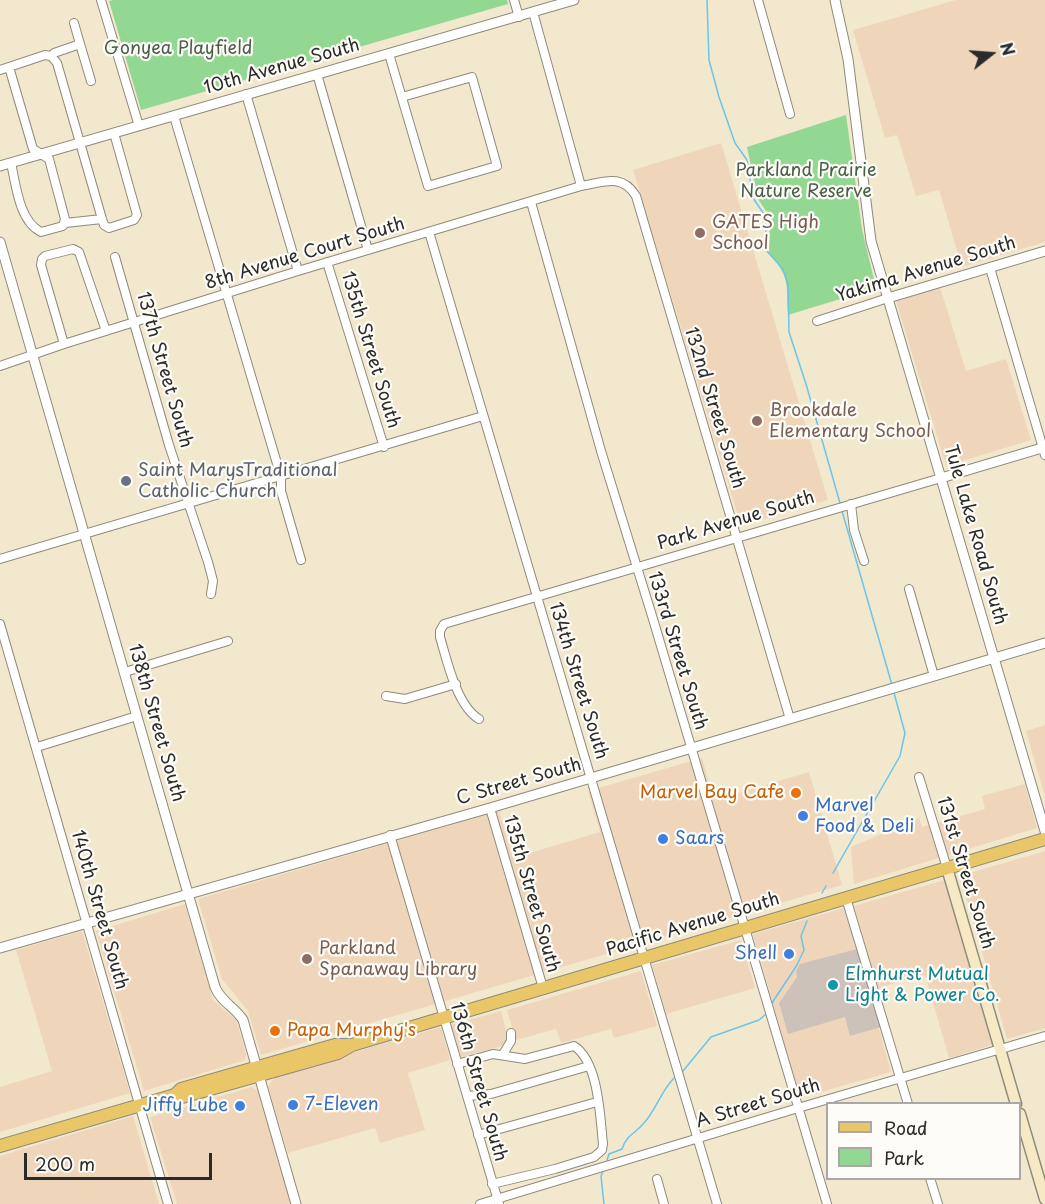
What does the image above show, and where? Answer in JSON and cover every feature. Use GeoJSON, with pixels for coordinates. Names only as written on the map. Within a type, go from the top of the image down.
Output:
{"type":"FeatureCollection","features":[{"type":"Feature","properties":{"kind":"main road","name":"Pacific Avenue South"},"geometry":{"type":"LineString","coordinates":[[0,1146],[175,1095],[183,1097],[335,1045],[352,1045],[1045,839]]}},
{"type":"Feature","properties":{"kind":"main road","name":"131st Street South"},"geometry":{"type":"LineString","coordinates":[[947,868],[1015,1102]]}},
{"type":"Feature","properties":{"kind":"main road"},"geometry":{"type":"LineString","coordinates":[[1021,1117],[1045,1199]]}},
{"type":"Feature","properties":{"kind":"street"},"geometry":{"type":"LineString","coordinates":[[101,0],[139,126]]}},
{"type":"Feature","properties":{"kind":"street"},"geometry":{"type":"LineString","coordinates":[[514,0],[519,17]]}},
{"type":"Feature","properties":{"kind":"street","name":"10th Avenue South"},"geometry":{"type":"LineString","coordinates":[[0,166],[574,0]]}},
{"type":"Feature","properties":{"kind":"street"},"geometry":{"type":"LineString","coordinates":[[758,0],[790,114]]}},
{"type":"Feature","properties":{"kind":"street","name":"Tule Lake Road South"},"geometry":{"type":"LineString","coordinates":[[836,0],[848,59],[869,233],[1045,831]]}},
{"type":"Feature","properties":{"kind":"street"},"geometry":{"type":"LineString","coordinates":[[533,12],[581,186]]}},
{"type":"Feature","properties":{"kind":"street"},"geometry":{"type":"LineString","coordinates":[[74,22],[91,81]]}},
{"type":"Feature","properties":{"kind":"street"},"geometry":{"type":"LineString","coordinates":[[51,56],[54,52],[80,44]]}},
{"type":"Feature","properties":{"kind":"street"},"geometry":{"type":"LineString","coordinates":[[389,54],[428,186],[497,166],[472,77],[402,97]]}},
{"type":"Feature","properties":{"kind":"street"},"geometry":{"type":"LineString","coordinates":[[65,223],[49,159],[33,149],[4,68],[45,55],[51,56],[57,63],[106,227],[114,227],[134,220],[137,215],[114,133]]}},
{"type":"Feature","properties":{"kind":"street"},"geometry":{"type":"LineString","coordinates":[[318,74],[368,250]]}},
{"type":"Feature","properties":{"kind":"street"},"geometry":{"type":"LineString","coordinates":[[246,94],[298,271]]}},
{"type":"Feature","properties":{"kind":"street"},"geometry":{"type":"LineString","coordinates":[[174,116],[281,477],[281,491],[301,560]]}},
{"type":"Feature","properties":{"kind":"street"},"geometry":{"type":"LineString","coordinates":[[10,164],[25,216],[39,231],[63,226],[65,223],[103,222]]}},
{"type":"Feature","properties":{"kind":"street","name":"8th Avenue Court South"},"geometry":{"type":"LineString","coordinates":[[0,366],[327,262],[581,186],[610,181],[621,182]]}},
{"type":"Feature","properties":{"kind":"street","name":"132nd Street South"},"geometry":{"type":"LineString","coordinates":[[621,182],[631,188],[636,196],[790,719]]}},
{"type":"Feature","properties":{"kind":"street","name":"133rd Street South"},"geometry":{"type":"LineString","coordinates":[[531,202],[583,389],[827,1204]]}},
{"type":"Feature","properties":{"kind":"street","name":"134th Street South"},"geometry":{"type":"LineString","coordinates":[[429,232],[717,1204]]}},
{"type":"Feature","properties":{"kind":"street","name":"138th Street South"},"geometry":{"type":"LineString","coordinates":[[0,242],[217,991],[223,1001],[243,1020],[296,1204]]}},
{"type":"Feature","properties":{"kind":"street"},"geometry":{"type":"LineString","coordinates":[[64,344],[41,265],[45,256],[73,249],[79,252],[106,331]]}},
{"type":"Feature","properties":{"kind":"street","name":"Yakima Avenue South"},"geometry":{"type":"LineString","coordinates":[[817,321],[1045,251]]}},
{"type":"Feature","properties":{"kind":"street","name":"137th Street South"},"geometry":{"type":"LineString","coordinates":[[115,257],[213,581],[211,594]]}},
{"type":"Feature","properties":{"kind":"street","name":"135th Street South"},"geometry":{"type":"LineString","coordinates":[[327,262],[384,447]]}},
{"type":"Feature","properties":{"kind":"street"},"geometry":{"type":"LineString","coordinates":[[990,268],[1044,450]]}},
{"type":"Feature","properties":{"kind":"street"},"geometry":{"type":"LineString","coordinates":[[0,559],[483,416]]}},
{"type":"Feature","properties":{"kind":"street","name":"Park Avenue South"},"geometry":{"type":"LineString","coordinates":[[456,684],[441,641],[442,626],[449,622],[1044,450]]}},
{"type":"Feature","properties":{"kind":"street"},"geometry":{"type":"LineString","coordinates":[[851,504],[854,530],[864,561]]}},
{"type":"Feature","properties":{"kind":"street"},"geometry":{"type":"LineString","coordinates":[[909,589],[934,676]]}},
{"type":"Feature","properties":{"kind":"street","name":"140th Street South"},"geometry":{"type":"LineString","coordinates":[[0,624],[168,1204]]}},
{"type":"Feature","properties":{"kind":"street"},"geometry":{"type":"LineString","coordinates":[[124,672],[228,641]]}},
{"type":"Feature","properties":{"kind":"street","name":"C Street South"},"geometry":{"type":"LineString","coordinates":[[0,948],[490,808],[1045,643]]}},
{"type":"Feature","properties":{"kind":"street"},"geometry":{"type":"LineString","coordinates":[[386,696],[393,699],[405,699],[456,684],[465,706],[479,719]]}},
{"type":"Feature","properties":{"kind":"street"},"geometry":{"type":"LineString","coordinates":[[37,747],[137,716]]}},
{"type":"Feature","properties":{"kind":"street","name":"131st Street South"},"geometry":{"type":"LineString","coordinates":[[919,777],[947,868]]}},
{"type":"Feature","properties":{"kind":"street","name":"135th Street South"},"geometry":{"type":"LineString","coordinates":[[490,808],[543,988]]}},
{"type":"Feature","properties":{"kind":"street","name":"136th Street South"},"geometry":{"type":"LineString","coordinates":[[390,835],[498,1202]]}},
{"type":"Feature","properties":{"kind":"street"},"geometry":{"type":"LineString","coordinates":[[846,898],[907,1102]]}},
{"type":"Feature","properties":{"kind":"street"},"geometry":{"type":"LineString","coordinates":[[503,1054],[511,1041],[511,1034]]}},
{"type":"Feature","properties":{"kind":"street","name":"A Street South"},"geometry":{"type":"LineString","coordinates":[[480,1204],[498,1202],[698,1138],[1045,1036]]}},
{"type":"Feature","properties":{"kind":"street"},"geometry":{"type":"LineString","coordinates":[[458,1064],[493,1054],[525,1059],[574,1046],[582,1053],[596,1086],[603,1148],[594,1157],[492,1184]]}},
{"type":"Feature","properties":{"kind":"street"},"geometry":{"type":"LineString","coordinates":[[467,1095],[491,1094],[589,1066]]}},
{"type":"Feature","properties":{"kind":"street"},"geometry":{"type":"LineString","coordinates":[[478,1135],[597,1102]]}},
{"type":"Feature","properties":{"kind":"street"},"geometry":{"type":"LineString","coordinates":[[657,1179],[664,1204]]}},
{"type":"Feature","properties":{"kind":"street"},"geometry":{"type":"LineString","coordinates":[[930,1180],[938,1204]]}},
{"type":"Feature","properties":{"kind":"shaded area"},"geometry":{"type":"Polygon","coordinates":[[[956,0],[1045,0],[1045,242],[962,267],[939,190],[916,196],[897,135],[885,138],[853,30],[956,0]]]}},
{"type":"Feature","properties":{"kind":"shaded area"},"geometry":{"type":"Polygon","coordinates":[[[721,143],[828,500],[741,526],[633,170],[721,143]]]}},
{"type":"Feature","properties":{"kind":"shaded area"},"geometry":{"type":"Polygon","coordinates":[[[940,287],[966,371],[1006,359],[1031,440],[946,466],[896,301],[940,287]]]}},
{"type":"Feature","properties":{"kind":"shaded area"},"geometry":{"type":"Polygon","coordinates":[[[1045,725],[1045,797],[1026,731],[1045,725]]]}},
{"type":"Feature","properties":{"kind":"shaded area"},"geometry":{"type":"Polygon","coordinates":[[[702,758],[714,800],[809,772],[842,885],[261,1055],[248,1011],[222,979],[198,899],[499,811],[513,858],[600,832],[588,791],[702,758]]]}},
{"type":"Feature","properties":{"kind":"shaded area"},"geometry":{"type":"Polygon","coordinates":[[[1025,784],[1037,828],[854,884],[851,847],[919,818],[922,827],[985,809],[982,796],[1025,784]]]}},
{"type":"Feature","properties":{"kind":"shaded area"},"geometry":{"type":"Polygon","coordinates":[[[1045,851],[1045,1028],[1007,1039],[960,876],[1045,851]]]}},
{"type":"Feature","properties":{"kind":"shaded area"},"geometry":{"type":"Polygon","coordinates":[[[945,880],[992,1045],[949,1058],[925,975],[878,988],[854,906],[945,880]]]}},
{"type":"Feature","properties":{"kind":"shaded area"},"geometry":{"type":"Polygon","coordinates":[[[185,904],[213,1000],[236,1020],[246,1053],[245,1060],[144,1091],[96,931],[185,904]]]}},
{"type":"Feature","properties":{"kind":"shaded area"},"geometry":{"type":"Polygon","coordinates":[[[844,908],[891,1072],[800,1098],[753,934],[844,908]]]}},
{"type":"Feature","properties":{"kind":"shaded area"},"geometry":{"type":"Polygon","coordinates":[[[82,931],[130,1093],[0,1132],[0,1087],[52,1071],[16,950],[82,931]]]}},
{"type":"Feature","properties":{"kind":"shaded area"},"geometry":{"type":"Polygon","coordinates":[[[741,940],[755,988],[666,1014],[652,965],[741,940]]]}},
{"type":"Feature","properties":{"kind":"shaded area","name":"Elmhurst Mutual Light & Power Co."},"geometry":{"type":"Polygon","coordinates":[[[857,949],[881,1027],[850,1036],[845,1017],[788,1034],[779,1003],[797,977],[796,971],[800,964],[857,949]]]}},
{"type":"Feature","properties":{"kind":"shaded area"},"geometry":{"type":"Polygon","coordinates":[[[641,971],[657,1026],[614,1038],[611,1029],[561,1043],[556,1029],[516,1040],[507,1010],[641,971]]]}},
{"type":"Feature","properties":{"kind":"shaded area"},"geometry":{"type":"Polygon","coordinates":[[[501,1011],[508,1038],[505,1045],[461,1057],[451,1025],[501,1011]]]}},
{"type":"Feature","properties":{"kind":"shaded area"},"geometry":{"type":"Polygon","coordinates":[[[441,1027],[450,1060],[408,1073],[425,1130],[380,1143],[375,1128],[288,1153],[268,1087],[276,1075],[441,1027]]]}},
{"type":"Feature","properties":{"kind":"shaded area"},"geometry":{"type":"Polygon","coordinates":[[[252,1087],[259,1092],[292,1204],[177,1204],[150,1117],[252,1087]]]}},
{"type":"Feature","properties":{"kind":"shaded area"},"geometry":{"type":"Polygon","coordinates":[[[133,1116],[159,1204],[0,1204],[0,1156],[133,1116]]]}},
{"type":"Feature","properties":{"kind":"green space","name":"Gonyea Playfield"},"geometry":{"type":"Polygon","coordinates":[[[507,0],[508,4],[141,110],[109,1],[507,0]]]}},
{"type":"Feature","properties":{"kind":"green space","name":"Parkland Prairie Nature Reserve"},"geometry":{"type":"Polygon","coordinates":[[[846,115],[862,229],[876,288],[788,315],[786,282],[781,269],[769,253],[770,217],[758,199],[747,147],[846,115]]]}},
{"type":"Feature","properties":{"kind":"waterway"},"geometry":{"type":"LineString","coordinates":[[707,0],[709,60],[735,143],[747,160],[753,198],[766,217],[766,250],[783,269],[788,284],[789,332],[840,503]]}},
{"type":"Feature","properties":{"kind":"waterway"},"geometry":{"type":"LineString","coordinates":[[842,511],[892,685]]}},
{"type":"Feature","properties":{"kind":"waterway"},"geometry":{"type":"LineString","coordinates":[[833,873],[900,756],[905,733],[894,693]]}},
{"type":"Feature","properties":{"kind":"waterway"},"geometry":{"type":"LineString","coordinates":[[822,893],[826,886]]}},
{"type":"Feature","properties":{"kind":"waterway"},"geometry":{"type":"LineString","coordinates":[[772,1003],[804,950],[801,936],[807,921]]}},
{"type":"Feature","properties":{"kind":"waterway"},"geometry":{"type":"LineString","coordinates":[[683,1071],[711,1037],[759,1020],[766,1014]]}},
{"type":"Feature","properties":{"kind":"waterway"},"geometry":{"type":"LineString","coordinates":[[607,1160],[609,1154],[622,1149],[629,1137],[641,1127],[674,1078]]}},
{"type":"Feature","properties":{"kind":"waterway"},"geometry":{"type":"LineString","coordinates":[[603,1171],[601,1176],[604,1204]]}},
{"type":"Feature","properties":{"kind":"place","name":"GATES High School"},"geometry":{"type":"Point","coordinates":[700,233]}},
{"type":"Feature","properties":{"kind":"place","name":"Brookdale Elementary School"},"geometry":{"type":"Point","coordinates":[757,421]}},
{"type":"Feature","properties":{"kind":"place","name":"Saint MarysTraditional Catholic Church"},"geometry":{"type":"Point","coordinates":[126,481]}},
{"type":"Feature","properties":{"kind":"place","name":"Marvel Bay Cafe"},"geometry":{"type":"Point","coordinates":[796,793]}},
{"type":"Feature","properties":{"kind":"place","name":"Marvel Food & Deli"},"geometry":{"type":"Point","coordinates":[803,816]}},
{"type":"Feature","properties":{"kind":"place","name":"Saars"},"geometry":{"type":"Point","coordinates":[663,839]}},
{"type":"Feature","properties":{"kind":"place","name":"Shell"},"geometry":{"type":"Point","coordinates":[789,954]}},
{"type":"Feature","properties":{"kind":"place","name":"Parkland Spanaway Library"},"geometry":{"type":"Point","coordinates":[307,959]}},
{"type":"Feature","properties":{"kind":"place","name":"Elmhurst Mutual Light & Power Co."},"geometry":{"type":"Point","coordinates":[833,985]}},
{"type":"Feature","properties":{"kind":"place","name":"Papa Murphy's"},"geometry":{"type":"Point","coordinates":[275,1031]}},
{"type":"Feature","properties":{"kind":"place","name":"7-Eleven"},"geometry":{"type":"Point","coordinates":[293,1105]}},
{"type":"Feature","properties":{"kind":"place","name":"Jiffy Lube"},"geometry":{"type":"Point","coordinates":[240,1106]}}]}
